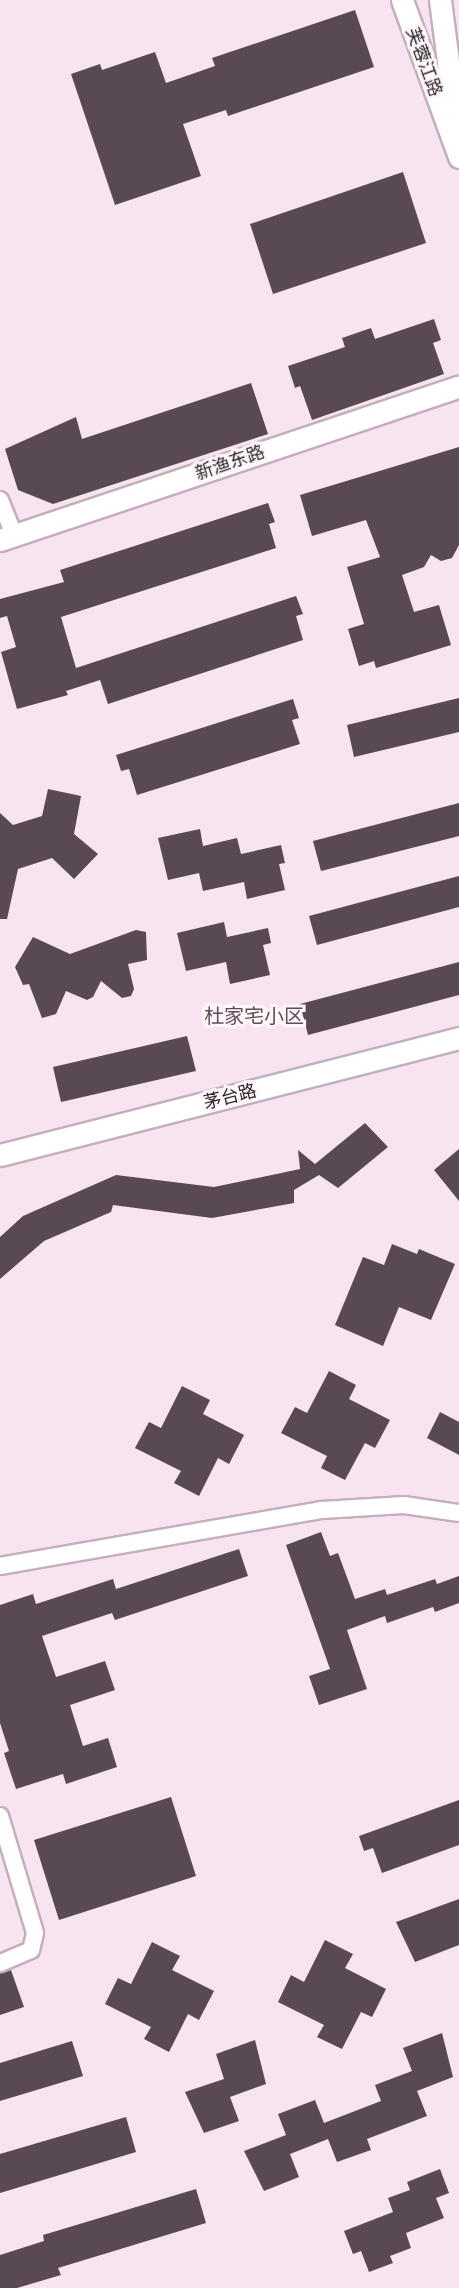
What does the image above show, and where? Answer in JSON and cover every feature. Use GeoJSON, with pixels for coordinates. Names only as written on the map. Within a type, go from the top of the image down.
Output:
{"type":"FeatureCollection","features":[{"type":"Feature","properties":{"kind":"street","name":"芙蓉江路"},"geometry":{"type":"LineString","coordinates":[[402,0],[459,158]]}},
{"type":"Feature","properties":{"kind":"street","name":"芙蓉江路"},"geometry":{"type":"LineString","coordinates":[[440,0],[459,148]]}},
{"type":"Feature","properties":{"kind":"street","name":"新渔东路"},"geometry":{"type":"LineString","coordinates":[[7,537],[459,386]]}},
{"type":"Feature","properties":{"kind":"street"},"geometry":{"type":"LineString","coordinates":[[0,500],[7,537]]}},
{"type":"Feature","properties":{"kind":"street","name":"茅台路"},"geometry":{"type":"LineString","coordinates":[[0,1155],[459,1038]]}},
{"type":"Feature","properties":{"kind":"street"},"geometry":{"type":"LineString","coordinates":[[0,1566],[322,1510],[404,1506],[459,1513]]}},
{"type":"Feature","properties":{"kind":"street"},"geometry":{"type":"LineString","coordinates":[[0,1816],[35,1933],[31,1950],[0,1963]]}},
{"type":"Feature","properties":{"kind":"building"},"geometry":{"type":"Polygon","coordinates":[[[355,10],[374,67],[228,116],[226,110],[183,124],[201,176],[115,205],[71,74],[100,64],[102,70],[155,52],[166,83],[215,66],[212,58],[355,10]]]}},
{"type":"Feature","properties":{"kind":"building"},"geometry":{"type":"Polygon","coordinates":[[[403,172],[426,243],[273,294],[250,224],[403,172]]]}},
{"type":"Feature","properties":{"kind":"building"},"geometry":{"type":"Polygon","coordinates":[[[434,319],[441,340],[433,343],[444,374],[312,420],[300,386],[295,388],[288,366],[345,347],[342,338],[371,328],[375,339],[434,319]]]}},
{"type":"Feature","properties":{"kind":"building"},"geometry":{"type":"Polygon","coordinates":[[[251,383],[268,434],[53,504],[18,490],[5,449],[76,417],[82,439],[251,383]]]}},
{"type":"Feature","properties":{"kind":"building"},"geometry":{"type":"Polygon","coordinates":[[[459,447],[459,545],[452,558],[441,561],[431,555],[424,567],[402,575],[414,612],[439,605],[451,645],[376,668],[374,661],[359,666],[348,629],[364,624],[347,567],[380,557],[366,520],[312,536],[300,495],[459,447]]]}},
{"type":"Feature","properties":{"kind":"building"},"geometry":{"type":"Polygon","coordinates":[[[268,503],[275,522],[269,524],[276,548],[61,617],[76,668],[296,596],[303,614],[296,616],[303,640],[108,704],[100,680],[66,691],[68,695],[17,709],[1,652],[16,647],[7,616],[0,618],[0,599],[64,582],[60,570],[268,503]]]}},
{"type":"Feature","properties":{"kind":"building"},"geometry":{"type":"Polygon","coordinates":[[[459,698],[459,732],[354,757],[347,725],[459,698]]]}},
{"type":"Feature","properties":{"kind":"building"},"geometry":{"type":"Polygon","coordinates":[[[293,699],[299,718],[292,720],[300,744],[137,795],[129,769],[121,771],[116,755],[293,699]]]}},
{"type":"Feature","properties":{"kind":"building"},"geometry":{"type":"Polygon","coordinates":[[[48,789],[81,796],[74,834],[98,854],[74,879],[52,858],[18,869],[7,919],[0,919],[0,813],[13,825],[42,816],[48,789]]]}},
{"type":"Feature","properties":{"kind":"building"},"geometry":{"type":"Polygon","coordinates":[[[459,803],[459,836],[321,871],[313,841],[459,803]]]}},
{"type":"Feature","properties":{"kind":"building"},"geometry":{"type":"Polygon","coordinates":[[[200,829],[203,846],[237,838],[241,854],[281,845],[285,863],[279,864],[285,890],[247,899],[244,882],[203,891],[199,873],[168,880],[158,838],[200,829]]]}},
{"type":"Feature","properties":{"kind":"building"},"geometry":{"type":"Polygon","coordinates":[[[459,876],[459,907],[317,945],[309,916],[459,876]]]}},
{"type":"Feature","properties":{"kind":"building"},"geometry":{"type":"Polygon","coordinates":[[[224,922],[227,937],[268,928],[271,943],[263,945],[270,975],[230,984],[226,962],[186,971],[177,933],[224,922]]]}},
{"type":"Feature","properties":{"kind":"building"},"geometry":{"type":"Polygon","coordinates":[[[136,930],[146,932],[147,960],[128,964],[134,989],[131,996],[122,998],[101,981],[93,997],[87,1000],[66,991],[56,1014],[42,1018],[29,984],[23,985],[15,967],[33,937],[70,954],[136,930]]]}},
{"type":"Feature","properties":{"kind":"building"},"geometry":{"type":"Polygon","coordinates":[[[459,962],[459,995],[308,1035],[300,1004],[459,962]]]}},
{"type":"Feature","properties":{"kind":"building"},"geometry":{"type":"Polygon","coordinates":[[[187,1036],[196,1071],[61,1102],[53,1067],[187,1036]]]}},
{"type":"Feature","properties":{"kind":"building"},"geometry":{"type":"Polygon","coordinates":[[[365,1123],[388,1147],[338,1188],[319,1175],[294,1190],[294,1203],[212,1218],[113,1205],[111,1212],[44,1241],[0,1279],[0,1237],[23,1216],[116,1175],[214,1187],[300,1169],[298,1150],[315,1164],[365,1123]]]}},
{"type":"Feature","properties":{"kind":"building"},"geometry":{"type":"Polygon","coordinates":[[[459,1149],[459,1201],[434,1170],[459,1149]]]}},
{"type":"Feature","properties":{"kind":"building"},"geometry":{"type":"Polygon","coordinates":[[[392,1244],[417,1254],[419,1249],[455,1264],[431,1320],[399,1307],[383,1346],[335,1325],[363,1257],[384,1265],[392,1244]]]}},
{"type":"Feature","properties":{"kind":"building"},"geometry":{"type":"Polygon","coordinates":[[[329,1371],[356,1385],[349,1399],[390,1420],[375,1448],[365,1443],[345,1480],[321,1468],[327,1456],[281,1433],[295,1407],[307,1413],[329,1371]]]}},
{"type":"Feature","properties":{"kind":"building"},"geometry":{"type":"Polygon","coordinates":[[[182,1386],[210,1400],[203,1414],[244,1435],[229,1464],[218,1458],[199,1496],[174,1483],[181,1471],[135,1448],[149,1422],[161,1428],[182,1386]]]}},
{"type":"Feature","properties":{"kind":"building"},"geometry":{"type":"Polygon","coordinates":[[[440,1412],[459,1422],[459,1455],[427,1438],[440,1412]]]}},
{"type":"Feature","properties":{"kind":"building"},"geometry":{"type":"Polygon","coordinates":[[[321,1532],[330,1556],[338,1553],[355,1599],[385,1589],[387,1595],[435,1579],[437,1584],[459,1576],[459,1603],[435,1612],[433,1607],[387,1623],[385,1616],[347,1630],[367,1689],[319,1705],[309,1676],[330,1669],[286,1545],[321,1532]]]}},
{"type":"Feature","properties":{"kind":"building"},"geometry":{"type":"Polygon","coordinates":[[[239,1549],[248,1576],[115,1620],[112,1613],[42,1636],[56,1677],[105,1661],[115,1690],[70,1705],[83,1746],[108,1738],[117,1767],[66,1784],[63,1774],[16,1789],[4,1753],[9,1751],[0,1723],[0,1605],[33,1594],[36,1604],[113,1579],[116,1589],[239,1549]]]}},
{"type":"Feature","properties":{"kind":"building"},"geometry":{"type":"Polygon","coordinates":[[[171,1797],[196,1876],[59,1920],[34,1840],[171,1797]]]}},
{"type":"Feature","properties":{"kind":"building"},"geometry":{"type":"Polygon","coordinates":[[[459,1800],[459,1845],[382,1873],[373,1848],[364,1851],[359,1836],[459,1800]]]}},
{"type":"Feature","properties":{"kind":"building"},"geometry":{"type":"Polygon","coordinates":[[[459,1899],[459,1945],[415,1962],[396,1922],[459,1899]]]}},
{"type":"Feature","properties":{"kind":"building"},"geometry":{"type":"Polygon","coordinates":[[[325,1940],[353,1954],[345,1968],[386,1989],[372,2017],[361,2012],[342,2049],[317,2037],[324,2025],[278,2002],[291,1975],[304,1982],[325,1940]]]}},
{"type":"Feature","properties":{"kind":"building"},"geometry":{"type":"Polygon","coordinates":[[[152,1942],[180,1956],[172,1970],[214,1991],[199,2020],[188,2014],[169,2052],[144,2039],[151,2027],[105,2004],[118,1978],[131,1984],[152,1942]]]}},
{"type":"Feature","properties":{"kind":"building"},"geometry":{"type":"Polygon","coordinates":[[[11,1970],[24,2007],[0,2015],[0,1973],[11,1970]]]}},
{"type":"Feature","properties":{"kind":"building"},"geometry":{"type":"Polygon","coordinates":[[[442,2033],[453,2077],[417,2091],[427,2116],[367,2139],[371,2150],[337,2162],[328,2139],[290,2154],[299,2177],[264,2191],[244,2151],[286,2135],[278,2114],[315,2100],[324,2123],[381,2101],[375,2085],[412,2071],[403,2048],[442,2033]]]}},
{"type":"Feature","properties":{"kind":"building"},"geometry":{"type":"Polygon","coordinates":[[[255,2040],[266,2084],[230,2097],[239,2121],[204,2133],[185,2092],[224,2079],[216,2054],[255,2040]]]}},
{"type":"Feature","properties":{"kind":"building"},"geometry":{"type":"Polygon","coordinates":[[[72,2041],[83,2076],[0,2101],[0,2063],[72,2041]]]}},
{"type":"Feature","properties":{"kind":"building"},"geometry":{"type":"Polygon","coordinates":[[[126,2117],[136,2152],[0,2193],[0,2154],[126,2117]]]}},
{"type":"Feature","properties":{"kind":"building"},"geometry":{"type":"Polygon","coordinates":[[[440,2169],[449,2193],[436,2198],[444,2218],[406,2233],[411,2248],[390,2256],[393,2263],[369,2272],[361,2251],[353,2254],[344,2231],[393,2212],[388,2198],[410,2190],[407,2182],[440,2169]]]}},
{"type":"Feature","properties":{"kind":"building"},"geometry":{"type":"Polygon","coordinates":[[[196,2189],[206,2223],[58,2268],[61,2275],[17,2288],[0,2288],[0,2255],[44,2241],[43,2235],[196,2189]]]}},
{"type":"Feature","properties":{"kind":"district","name":"杜家宅小区"},"geometry":{"type":"Point","coordinates":[254,1016]}}]}
